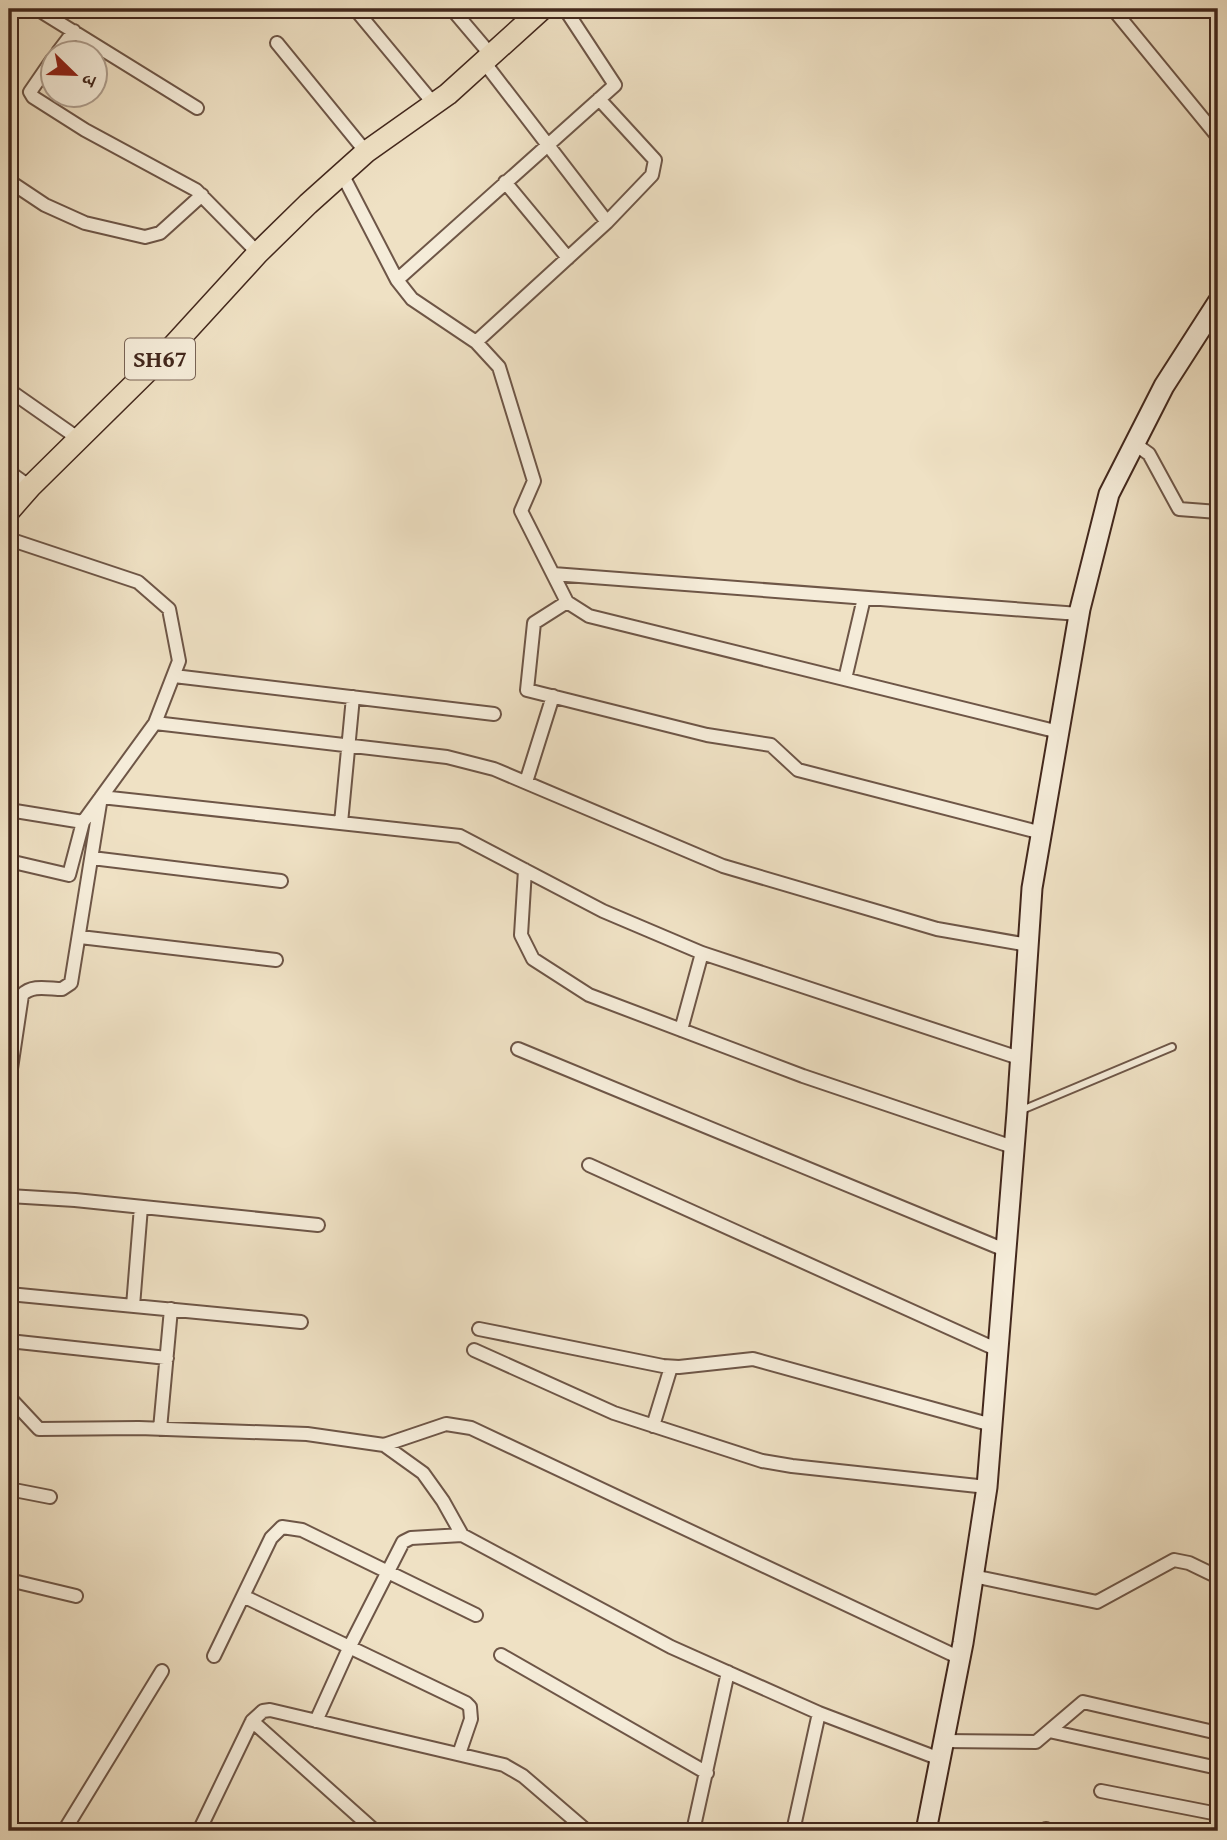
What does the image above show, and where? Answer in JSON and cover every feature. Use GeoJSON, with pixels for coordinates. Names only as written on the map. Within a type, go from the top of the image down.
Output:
{"type":"FeatureCollection","features":[{"type":"Feature","properties":{"kind":"main road","name":"SH67"},"geometry":{"type":"LineString","coordinates":[[9,511],[172,347],[258,253],[308,204],[366,152],[434,104],[542,9]]}},
{"type":"Feature","properties":{"kind":"main road"},"geometry":{"type":"LineString","coordinates":[[926,1831],[960,1658],[986,1487],[1017,1112],[1032,888],[1079,614],[1109,494],[1164,386],[1218,302]]}},
{"type":"Feature","properties":{"kind":"street"},"geometry":{"type":"LineString","coordinates":[[37,9],[197,108]]}},
{"type":"Feature","properties":{"kind":"street"},"geometry":{"type":"LineString","coordinates":[[355,9],[434,104]]}},
{"type":"Feature","properties":{"kind":"street"},"geometry":{"type":"LineString","coordinates":[[452,9],[547,144],[607,222]]}},
{"type":"Feature","properties":{"kind":"street"},"geometry":{"type":"LineString","coordinates":[[397,280],[615,85],[565,9]]}},
{"type":"Feature","properties":{"kind":"street"},"geometry":{"type":"LineString","coordinates":[[1113,9],[1218,137]]}},
{"type":"Feature","properties":{"kind":"street"},"geometry":{"type":"LineString","coordinates":[[69,38],[75,31]]}},
{"type":"Feature","properties":{"kind":"street"},"geometry":{"type":"LineString","coordinates":[[278,43],[366,152]]}},
{"type":"Feature","properties":{"kind":"street"},"geometry":{"type":"LineString","coordinates":[[38,79],[30,92],[38,100]]}},
{"type":"Feature","properties":{"kind":"street"},"geometry":{"type":"LineString","coordinates":[[476,342],[607,222],[652,175],[655,160],[599,99]]}},
{"type":"Feature","properties":{"kind":"street"},"geometry":{"type":"LineString","coordinates":[[50,108],[85,130],[186,183],[202,195],[258,253]]}},
{"type":"Feature","properties":{"kind":"street"},"geometry":{"type":"LineString","coordinates":[[336,180],[397,280],[412,299],[476,342],[499,367],[534,481],[522,512],[567,602],[589,616],[1059,732]]}},
{"type":"Feature","properties":{"kind":"street"},"geometry":{"type":"LineString","coordinates":[[9,181],[45,205],[85,223],[145,237],[160,233],[202,195]]}},
{"type":"Feature","properties":{"kind":"street"},"geometry":{"type":"LineString","coordinates":[[505,182],[568,258]]}},
{"type":"Feature","properties":{"kind":"street"},"geometry":{"type":"LineString","coordinates":[[9,390],[79,439]]}},
{"type":"Feature","properties":{"kind":"street"},"geometry":{"type":"LineString","coordinates":[[1135,444],[1149,454],[1179,509],[1218,512]]}},
{"type":"Feature","properties":{"kind":"street"},"geometry":{"type":"LineString","coordinates":[[9,472],[30,487]]}},
{"type":"Feature","properties":{"kind":"street"},"geometry":{"type":"LineString","coordinates":[[9,538],[138,582],[169,609],[180,661],[155,723],[83,822],[69,875],[9,861]]}},
{"type":"Feature","properties":{"kind":"street"},"geometry":{"type":"LineString","coordinates":[[553,574],[1079,614]]}},
{"type":"Feature","properties":{"kind":"street"},"geometry":{"type":"LineString","coordinates":[[845,680],[864,598]]}},
{"type":"Feature","properties":{"kind":"street"},"geometry":{"type":"LineString","coordinates":[[567,602],[534,623],[527,690],[707,735],[771,746],[798,770],[1042,833]]}},
{"type":"Feature","properties":{"kind":"street"},"geometry":{"type":"LineString","coordinates":[[174,676],[494,714]]}},
{"type":"Feature","properties":{"kind":"street"},"geometry":{"type":"LineString","coordinates":[[526,782],[553,696]]}},
{"type":"Feature","properties":{"kind":"street"},"geometry":{"type":"LineString","coordinates":[[341,823],[353,697]]}},
{"type":"Feature","properties":{"kind":"street"},"geometry":{"type":"LineString","coordinates":[[155,723],[447,757],[494,769],[723,866],[937,929],[1028,945]]}},
{"type":"Feature","properties":{"kind":"street"},"geometry":{"type":"LineString","coordinates":[[101,797],[460,836],[603,911],[702,953],[1020,1058]]}},
{"type":"Feature","properties":{"kind":"street"},"geometry":{"type":"LineString","coordinates":[[9,1082],[22,995],[27,990],[37,988],[67,988],[74,971],[101,797]]}},
{"type":"Feature","properties":{"kind":"street"},"geometry":{"type":"LineString","coordinates":[[9,810],[83,822]]}},
{"type":"Feature","properties":{"kind":"street"},"geometry":{"type":"LineString","coordinates":[[92,858],[281,881]]}},
{"type":"Feature","properties":{"kind":"street"},"geometry":{"type":"LineString","coordinates":[[525,870],[521,935],[533,959],[589,995],[803,1076],[1013,1147]]}},
{"type":"Feature","properties":{"kind":"street"},"geometry":{"type":"LineString","coordinates":[[80,937],[276,960]]}},
{"type":"Feature","properties":{"kind":"street"},"geometry":{"type":"LineString","coordinates":[[681,1030],[702,953]]}},
{"type":"Feature","properties":{"kind":"street"},"geometry":{"type":"LineString","coordinates":[[518,1049],[1005,1250]]}},
{"type":"Feature","properties":{"kind":"street"},"geometry":{"type":"LineString","coordinates":[[589,1165],[998,1350]]}},
{"type":"Feature","properties":{"kind":"street"},"geometry":{"type":"LineString","coordinates":[[9,1196],[318,1225]]}},
{"type":"Feature","properties":{"kind":"street"},"geometry":{"type":"LineString","coordinates":[[132,1306],[141,1207]]}},
{"type":"Feature","properties":{"kind":"street"},"geometry":{"type":"LineString","coordinates":[[9,1294],[301,1322]]}},
{"type":"Feature","properties":{"kind":"street"},"geometry":{"type":"LineString","coordinates":[[160,1429],[171,1310]]}},
{"type":"Feature","properties":{"kind":"street"},"geometry":{"type":"LineString","coordinates":[[480,1329],[671,1367],[753,1359],[992,1425]]}},
{"type":"Feature","properties":{"kind":"street"},"geometry":{"type":"LineString","coordinates":[[9,1341],[167,1357]]}},
{"type":"Feature","properties":{"kind":"street"},"geometry":{"type":"LineString","coordinates":[[474,1350],[614,1413],[778,1464],[986,1487]]}},
{"type":"Feature","properties":{"kind":"street"},"geometry":{"type":"LineString","coordinates":[[653,1426],[671,1367]]}},
{"type":"Feature","properties":{"kind":"street"},"geometry":{"type":"LineString","coordinates":[[9,1397],[39,1429],[160,1429],[307,1434],[384,1445],[446,1424],[471,1428],[960,1658]]}},
{"type":"Feature","properties":{"kind":"street"},"geometry":{"type":"LineString","coordinates":[[384,1445],[423,1473],[443,1501],[461,1535]]}},
{"type":"Feature","properties":{"kind":"street"},"geometry":{"type":"LineString","coordinates":[[9,1489],[50,1497]]}},
{"type":"Feature","properties":{"kind":"street"},"geometry":{"type":"LineString","coordinates":[[214,1656],[271,1538],[282,1527],[302,1530],[477,1615]]}},
{"type":"Feature","properties":{"kind":"street"},"geometry":{"type":"LineString","coordinates":[[316,1721],[350,1646],[403,1542],[411,1538],[461,1535],[671,1647],[819,1713],[942,1750],[1032,1743],[1086,1702],[1218,1733]]}},
{"type":"Feature","properties":{"kind":"street"},"geometry":{"type":"LineString","coordinates":[[973,1576],[1097,1602],[1174,1560],[1189,1563],[1218,1577]]}},
{"type":"Feature","properties":{"kind":"street"},"geometry":{"type":"LineString","coordinates":[[9,1580],[76,1596]]}},
{"type":"Feature","properties":{"kind":"street"},"geometry":{"type":"LineString","coordinates":[[243,1596],[466,1703],[470,1707],[471,1719],[459,1754]]}},
{"type":"Feature","properties":{"kind":"street"},"geometry":{"type":"LineString","coordinates":[[501,1655],[707,1773]]}},
{"type":"Feature","properties":{"kind":"street"},"geometry":{"type":"LineString","coordinates":[[64,1831],[162,1671]]}},
{"type":"Feature","properties":{"kind":"street"},"geometry":{"type":"LineString","coordinates":[[693,1831],[728,1672]]}},
{"type":"Feature","properties":{"kind":"street"},"geometry":{"type":"LineString","coordinates":[[202,1830],[252,1721],[263,1711],[270,1710],[495,1762],[514,1770],[585,1831]]}},
{"type":"Feature","properties":{"kind":"street"},"geometry":{"type":"LineString","coordinates":[[793,1831],[819,1713]]}},
{"type":"Feature","properties":{"kind":"street"},"geometry":{"type":"LineString","coordinates":[[252,1721],[375,1831]]}},
{"type":"Feature","properties":{"kind":"street"},"geometry":{"type":"LineString","coordinates":[[1049,1731],[1218,1768]]}},
{"type":"Feature","properties":{"kind":"street"},"geometry":{"type":"LineString","coordinates":[[1101,1791],[1218,1814]]}},
{"type":"Feature","properties":{"kind":"lane"},"geometry":{"type":"LineString","coordinates":[[1017,1112],[1172,1047]]}}]}
